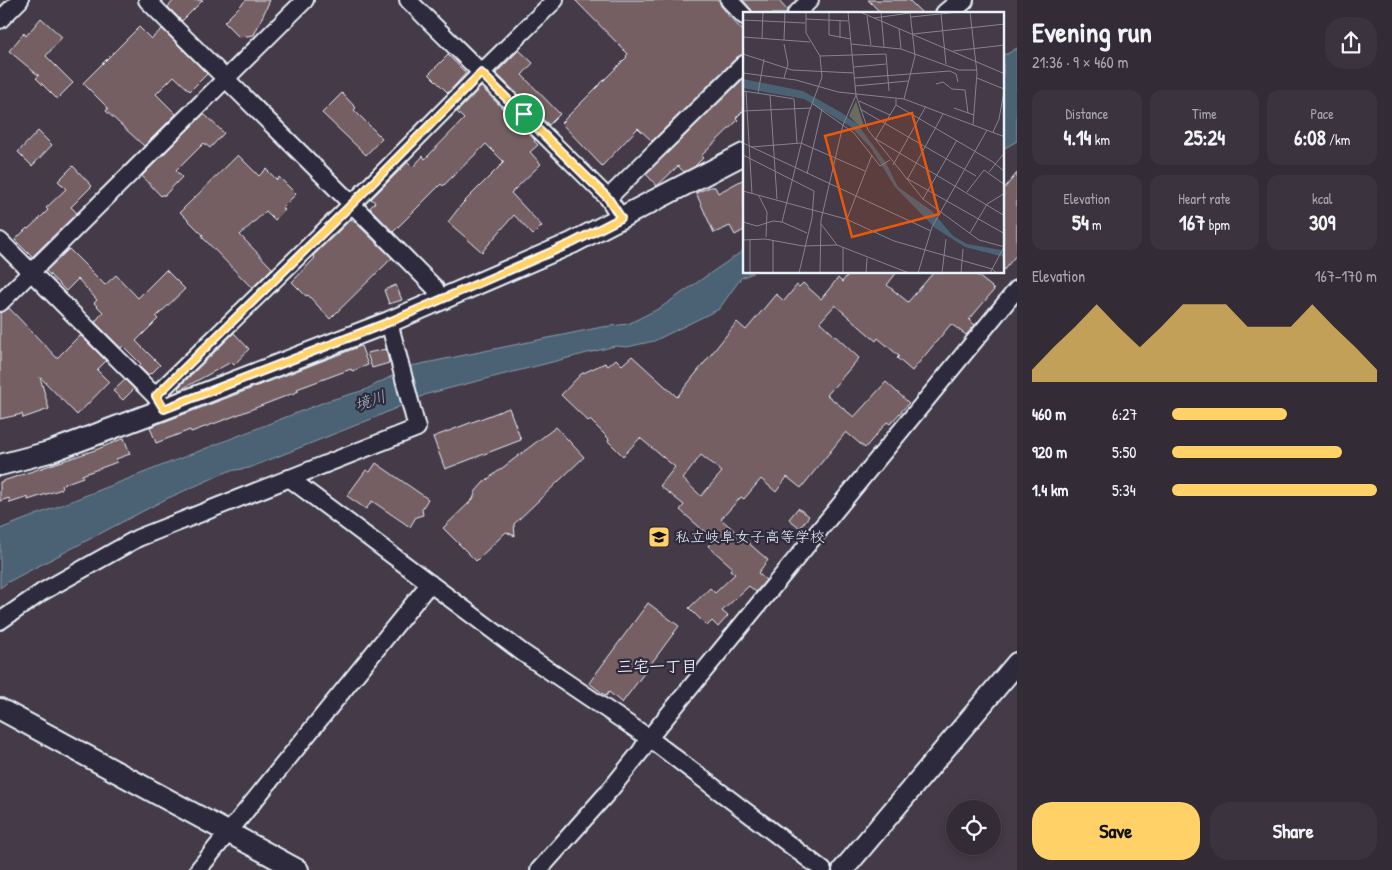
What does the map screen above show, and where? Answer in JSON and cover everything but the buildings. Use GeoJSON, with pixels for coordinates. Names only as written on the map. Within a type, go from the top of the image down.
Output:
{"type":"FeatureCollection","features":[{"type":"Feature","properties":{"kind":"street"},"geometry":{"type":"LineString","coordinates":[[0,20],[20,0]]}},
{"type":"Feature","properties":{"kind":"street"},"geometry":{"type":"LineString","coordinates":[[148,0],[435,288],[440,300]]}},
{"type":"Feature","properties":{"kind":"street"},"geometry":{"type":"LineString","coordinates":[[0,303],[305,0]]}},
{"type":"Feature","properties":{"kind":"street"},"geometry":{"type":"LineString","coordinates":[[408,0],[608,198],[621,218]]}},
{"type":"Feature","properties":{"kind":"street"},"geometry":{"type":"LineString","coordinates":[[160,403],[352,204],[555,0]]}},
{"type":"Feature","properties":{"kind":"street"},"geometry":{"type":"LineString","coordinates":[[729,0],[743,15]]}},
{"type":"Feature","properties":{"kind":"street"},"geometry":{"type":"LineString","coordinates":[[798,12],[810,0]]}},
{"type":"Feature","properties":{"kind":"street"},"geometry":{"type":"LineString","coordinates":[[948,12],[963,0]]}},
{"type":"Feature","properties":{"kind":"street"},"geometry":{"type":"LineString","coordinates":[[608,198],[743,65]]}},
{"type":"Feature","properties":{"kind":"street"},"geometry":{"type":"LineString","coordinates":[[0,465],[49,452],[160,403],[389,322],[572,243],[743,155]]}},
{"type":"Feature","properties":{"kind":"street"},"geometry":{"type":"LineString","coordinates":[[0,242],[160,403]]}},
{"type":"Feature","properties":{"kind":"street"},"geometry":{"type":"LineString","coordinates":[[540,870],[610,790],[649,738],[1017,289]]}},
{"type":"Feature","properties":{"kind":"street"},"geometry":{"type":"LineString","coordinates":[[0,621],[42,592],[138,538],[417,428],[389,322]]}},
{"type":"Feature","properties":{"kind":"street"},"geometry":{"type":"LineString","coordinates":[[289,478],[523,653],[649,738],[823,870]]}},
{"type":"Feature","properties":{"kind":"street"},"geometry":{"type":"LineString","coordinates":[[198,870],[430,583]]}},
{"type":"Feature","properties":{"kind":"street"},"geometry":{"type":"LineString","coordinates":[[843,870],[1017,663]]}},
{"type":"Feature","properties":{"kind":"street"},"geometry":{"type":"LineString","coordinates":[[0,709],[298,870]]}},
{"type":"Feature","properties":{"kind":"water"},"geometry":{"type":"Polygon","coordinates":[[[1017,48],[1017,141],[1004,148],[1004,54],[1017,48]]]}},
{"type":"Feature","properties":{"kind":"water","name":"境川"},"geometry":{"type":"Polygon","coordinates":[[[743,251],[743,274],[751,274],[741,278],[719,309],[654,341],[627,347],[615,346],[427,394],[374,418],[249,468],[229,471],[166,499],[8,582],[0,588],[0,529],[327,401],[365,390],[411,366],[602,327],[628,324],[660,308],[743,251]]]}},
{"type":"Feature","properties":{"kind":"place","name":"私立岐阜女子高等学校"},"geometry":{"type":"Point","coordinates":[659,537]}},
{"type":"Feature","properties":{"kind":"district","name":"三宅一丁目"},"geometry":{"type":"Point","coordinates":[657,666]}},
{"type":"Feature","properties":{"kind":"route"},"geometry":{"type":"LineString","coordinates":[[481,73],[524,114],[608,198],[621,218],[572,243],[389,322],[164,409],[156,396],[352,204],[481,73]]}}]}
